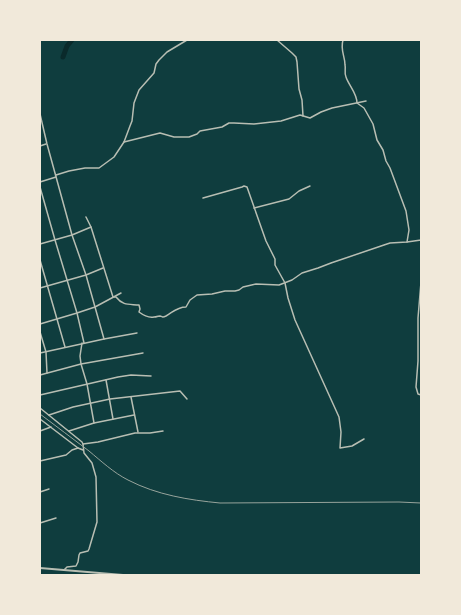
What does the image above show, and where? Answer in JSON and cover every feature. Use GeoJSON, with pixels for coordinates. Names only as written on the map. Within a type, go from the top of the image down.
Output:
{"type":"FeatureCollection","features":[{"type":"Feature","properties":{"kind":"street"},"geometry":{"type":"LineString","coordinates":[[40,182],[85,168],[99,168],[114,157],[124,142],[132,121],[134,103],[139,90],[154,72],[156,64],[159,60],[167,52],[186,40]]}},
{"type":"Feature","properties":{"kind":"street"},"geometry":{"type":"LineString","coordinates":[[276,40],[288,48],[296,57],[303,116]]}},
{"type":"Feature","properties":{"kind":"street"},"geometry":{"type":"LineString","coordinates":[[343,40],[345,77],[357,98],[357,103]]}},
{"type":"Feature","properties":{"kind":"street"},"geometry":{"type":"LineString","coordinates":[[124,142],[160,133],[174,137],[189,136],[197,134],[200,131],[222,127],[234,122],[254,124],[268,123],[281,121],[300,115],[310,118],[332,108],[366,101]]}},
{"type":"Feature","properties":{"kind":"street"},"geometry":{"type":"LineString","coordinates":[[357,103],[364,108],[373,124],[377,140],[383,150],[406,211],[409,230],[407,242]]}},
{"type":"Feature","properties":{"kind":"street"},"geometry":{"type":"LineString","coordinates":[[40,114],[72,235],[86,275],[104,339]]}},
{"type":"Feature","properties":{"kind":"street"},"geometry":{"type":"LineString","coordinates":[[40,146],[47,144]]}},
{"type":"Feature","properties":{"kind":"street"},"geometry":{"type":"LineString","coordinates":[[203,198],[244,186],[247,187],[266,241],[275,259],[275,264],[285,283],[295,320],[339,417],[341,432],[340,448],[352,446],[364,439]]}},
{"type":"Feature","properties":{"kind":"street"},"geometry":{"type":"LineString","coordinates":[[254,208],[288,199],[310,186]]}},
{"type":"Feature","properties":{"kind":"street"},"geometry":{"type":"LineString","coordinates":[[40,187],[77,313],[83,343],[80,356],[81,364],[87,384],[94,423]]}},
{"type":"Feature","properties":{"kind":"street"},"geometry":{"type":"LineString","coordinates":[[86,217],[91,227],[113,297],[116,297],[123,303],[139,305],[139,312],[142,315],[152,318],[158,316],[165,317],[177,309],[186,307],[190,300],[197,295],[235,291],[243,287],[256,284],[275,285],[285,283],[302,273],[384,245],[421,240]]}},
{"type":"Feature","properties":{"kind":"street"},"geometry":{"type":"LineString","coordinates":[[40,244],[72,235],[91,227]]}},
{"type":"Feature","properties":{"kind":"street"},"geometry":{"type":"LineString","coordinates":[[40,260],[65,347]]}},
{"type":"Feature","properties":{"kind":"street"},"geometry":{"type":"LineString","coordinates":[[40,288],[86,275],[104,268]]}},
{"type":"Feature","properties":{"kind":"street"},"geometry":{"type":"LineString","coordinates":[[421,282],[418,318],[418,361],[416,387],[418,394],[421,395]]}},
{"type":"Feature","properties":{"kind":"street"},"geometry":{"type":"LineString","coordinates":[[40,324],[95,307],[121,293]]}},
{"type":"Feature","properties":{"kind":"street"},"geometry":{"type":"LineString","coordinates":[[40,332],[46,352],[47,373]]}},
{"type":"Feature","properties":{"kind":"street"},"geometry":{"type":"LineString","coordinates":[[40,353],[137,333]]}},
{"type":"Feature","properties":{"kind":"street"},"geometry":{"type":"LineString","coordinates":[[40,374],[81,364],[143,353]]}},
{"type":"Feature","properties":{"kind":"street"},"geometry":{"type":"LineString","coordinates":[[40,395],[118,377],[131,375],[151,376]]}},
{"type":"Feature","properties":{"kind":"street"},"geometry":{"type":"LineString","coordinates":[[106,380],[113,419]]}},
{"type":"Feature","properties":{"kind":"street"},"geometry":{"type":"LineString","coordinates":[[49,415],[73,407],[131,396],[180,391],[187,399]]}},
{"type":"Feature","properties":{"kind":"street"},"geometry":{"type":"LineString","coordinates":[[131,396],[138,432]]}},
{"type":"Feature","properties":{"kind":"street"},"geometry":{"type":"LineString","coordinates":[[40,408],[83,444],[84,453],[92,464],[96,474],[96,527],[88,551],[80,553],[76,566],[67,567],[64,570]]}},
{"type":"Feature","properties":{"kind":"street"},"geometry":{"type":"LineString","coordinates":[[69,431],[94,423],[134,415]]}},
{"type":"Feature","properties":{"kind":"street"},"geometry":{"type":"LineString","coordinates":[[40,419],[78,448],[83,450]]}},
{"type":"Feature","properties":{"kind":"street"},"geometry":{"type":"LineString","coordinates":[[40,431],[51,427]]}},
{"type":"Feature","properties":{"kind":"street"},"geometry":{"type":"LineString","coordinates":[[83,444],[98,442],[138,432],[150,433],[162,431]]}},
{"type":"Feature","properties":{"kind":"street"},"geometry":{"type":"LineString","coordinates":[[40,461],[66,455],[72,450],[78,448]]}},
{"type":"Feature","properties":{"kind":"street"},"geometry":{"type":"LineString","coordinates":[[40,492],[49,489]]}},
{"type":"Feature","properties":{"kind":"street"},"geometry":{"type":"LineString","coordinates":[[40,523],[56,518]]}},
{"type":"Feature","properties":{"kind":"street"},"geometry":{"type":"LineString","coordinates":[[40,568],[123,575]]}},
{"type":"Feature","properties":{"kind":"waterway"},"geometry":{"type":"LineString","coordinates":[[63,57],[67,46],[72,40]]}},
{"type":"Feature","properties":{"kind":"railway"},"geometry":{"type":"LineString","coordinates":[[40,414],[123,477],[150,490],[173,496],[220,503],[421,503]]}}]}
